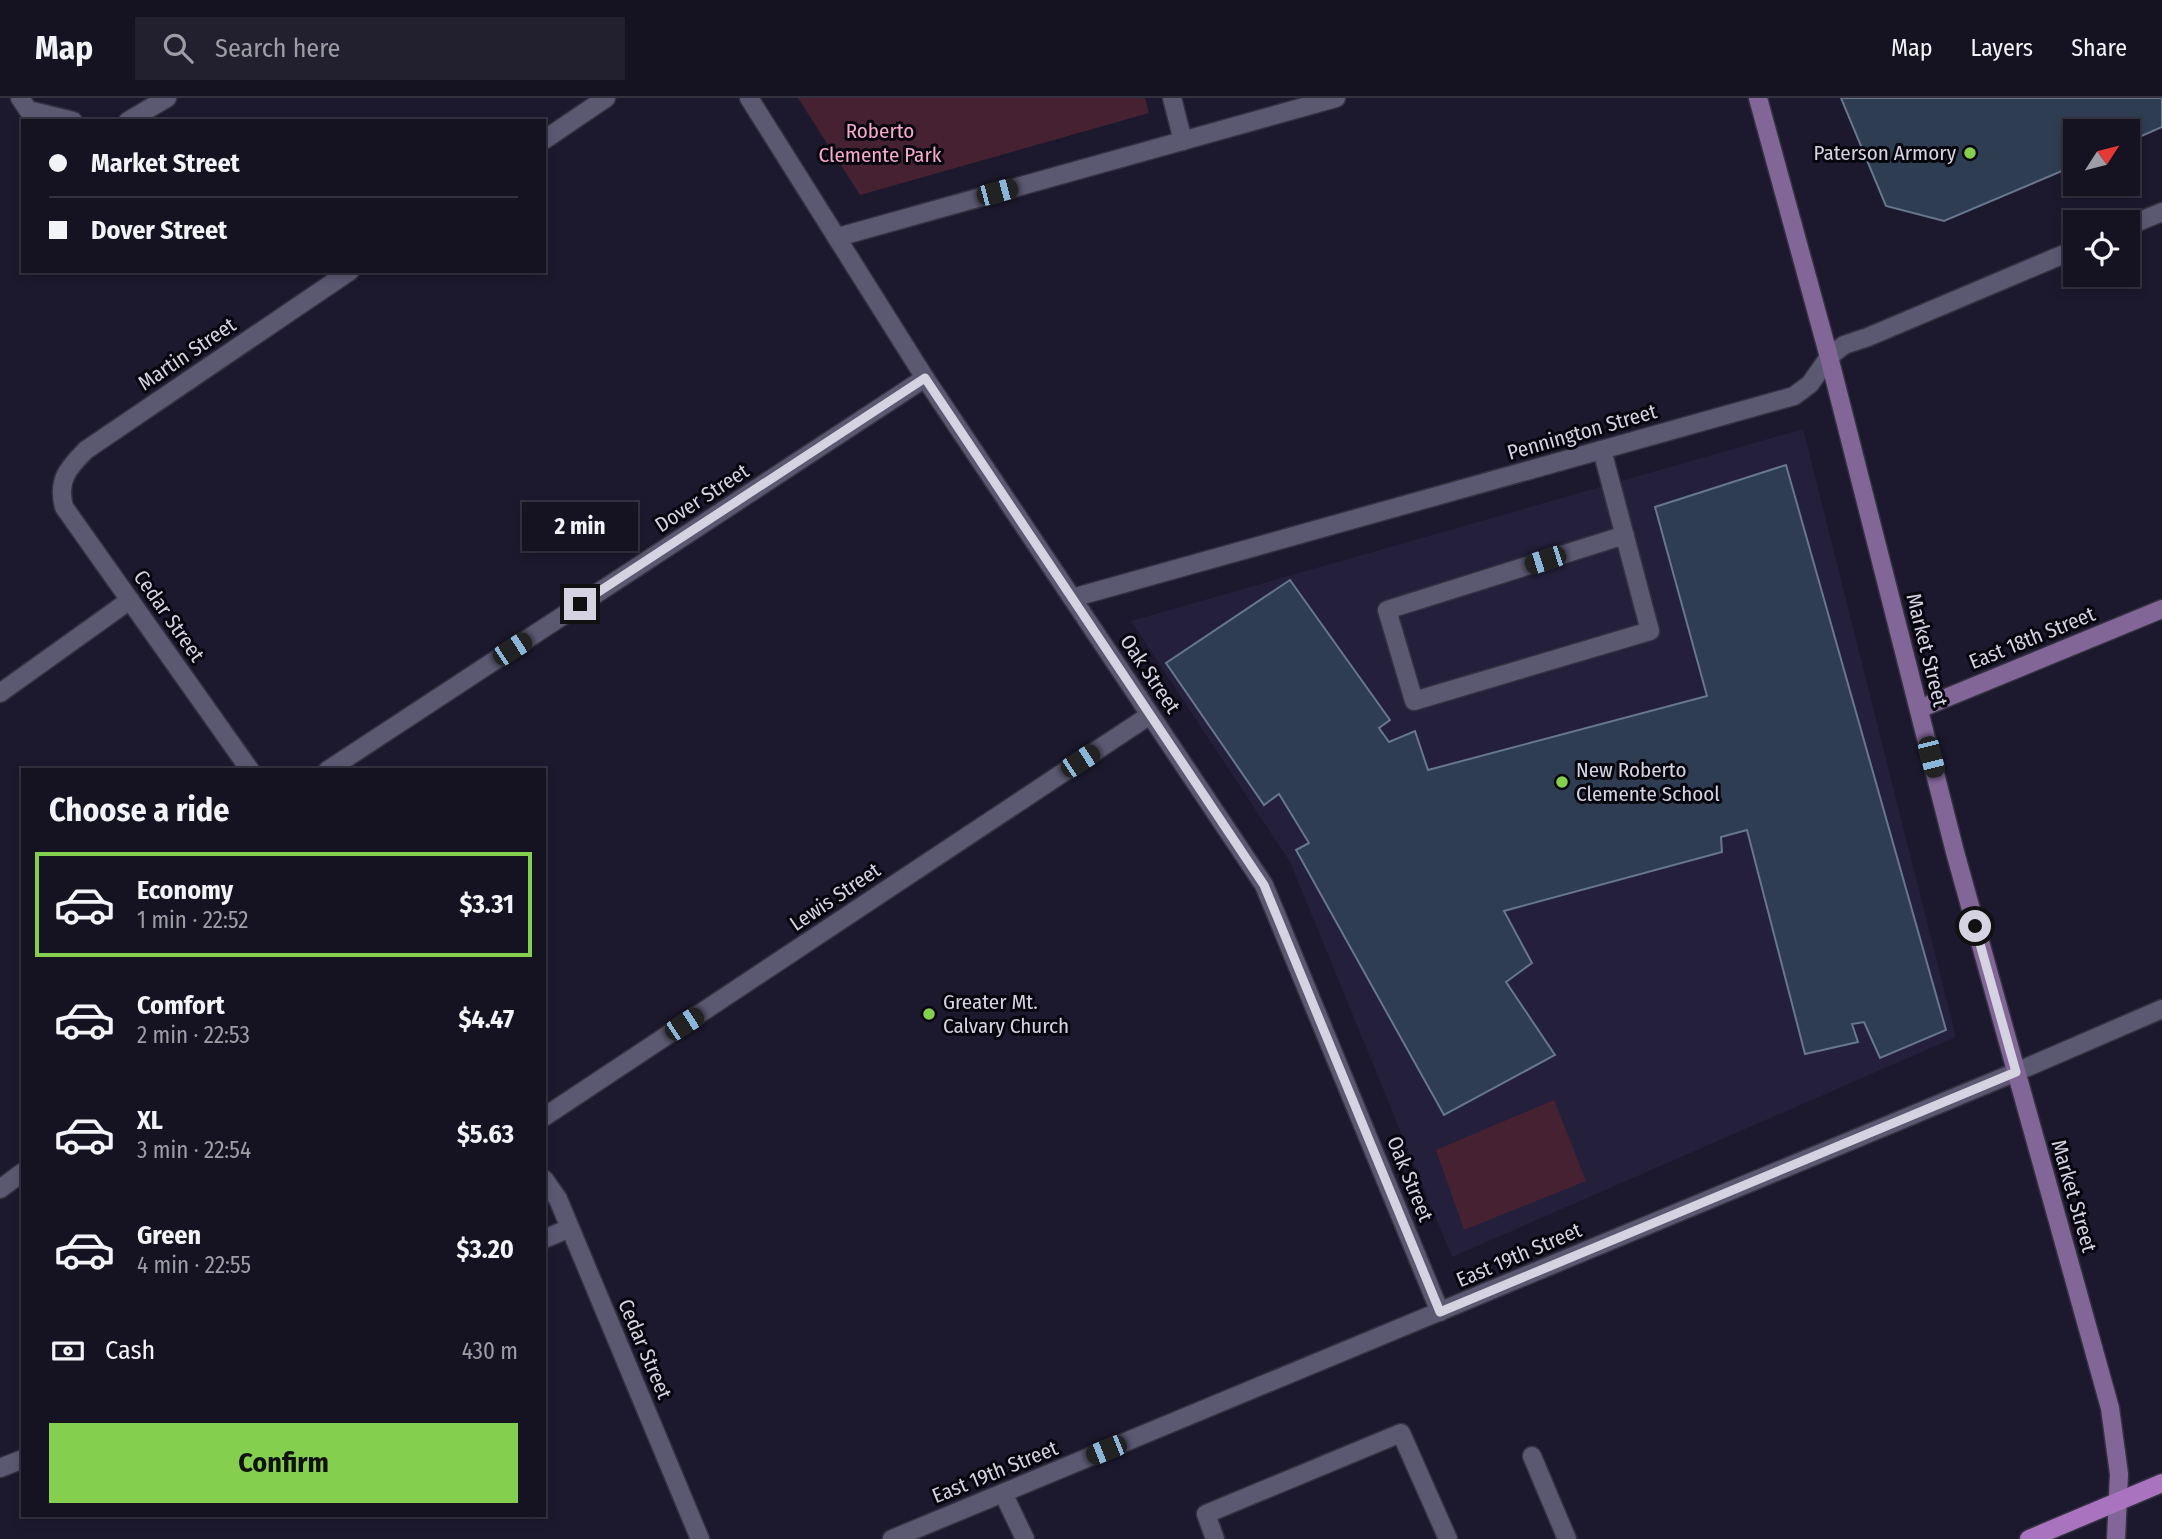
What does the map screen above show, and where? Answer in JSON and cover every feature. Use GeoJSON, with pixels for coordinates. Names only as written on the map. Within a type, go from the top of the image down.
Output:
{"type":"FeatureCollection","features":[{"type":"Feature","properties":{"kind":"main road","name":"Market Street"},"geometry":{"type":"LineString","coordinates":[[1758,98],[1829,356],[1959,865],[2110,1408],[2119,1474],[2116,1539]]}},
{"type":"Feature","properties":{"kind":"main road","name":"East 18th Street"},"geometry":{"type":"LineString","coordinates":[[1919,709],[2162,609]]}},
{"type":"Feature","properties":{"kind":"main road"},"geometry":{"type":"LineString","coordinates":[[2029,1539],[2162,1483]]}},
{"type":"Feature","properties":{"kind":"street"},"geometry":{"type":"LineString","coordinates":[[20,98],[28,110],[65,119]]}},
{"type":"Feature","properties":{"kind":"street"},"geometry":{"type":"LineString","coordinates":[[131,119],[167,98]]}},
{"type":"Feature","properties":{"kind":"street"},"geometry":{"type":"LineString","coordinates":[[546,139],[607,98]]}},
{"type":"Feature","properties":{"kind":"street","name":"Oak Street"},"geometry":{"type":"LineString","coordinates":[[749,98],[925,378],[1264,885],[1440,1312]]}},
{"type":"Feature","properties":{"kind":"street"},"geometry":{"type":"LineString","coordinates":[[1172,98],[1183,141]]}},
{"type":"Feature","properties":{"kind":"street"},"geometry":{"type":"LineString","coordinates":[[838,237],[1336,98]]}},
{"type":"Feature","properties":{"kind":"street"},"geometry":{"type":"LineString","coordinates":[[2140,221],[2162,212]]}},
{"type":"Feature","properties":{"kind":"street","name":"Pennington Street"},"geometry":{"type":"LineString","coordinates":[[1072,598],[1794,396],[1810,384],[1829,356],[1844,345],[2063,254]]}},
{"type":"Feature","properties":{"kind":"street","name":"Martin Street"},"geometry":{"type":"LineString","coordinates":[[62,484],[69,467],[86,450],[347,273]]}},
{"type":"Feature","properties":{"kind":"street","name":"Dover Street"},"geometry":{"type":"LineString","coordinates":[[331,768],[925,378]]}},
{"type":"Feature","properties":{"kind":"street"},"geometry":{"type":"LineString","coordinates":[[1602,450],[1625,535],[1650,631],[1414,701],[1387,610],[1625,535]]}},
{"type":"Feature","properties":{"kind":"street","name":"Cedar Street"},"geometry":{"type":"LineString","coordinates":[[62,484],[64,507],[249,768]]}},
{"type":"Feature","properties":{"kind":"street"},"geometry":{"type":"LineString","coordinates":[[0,692],[130,600]]}},
{"type":"Feature","properties":{"kind":"street","name":"Lewis Street"},"geometry":{"type":"LineString","coordinates":[[546,1116],[1150,715]]}},
{"type":"Feature","properties":{"kind":"street","name":"East 19th Street"},"geometry":{"type":"LineString","coordinates":[[892,1539],[923,1533],[1003,1493],[2162,1009]]}},
{"type":"Feature","properties":{"kind":"street"},"geometry":{"type":"LineString","coordinates":[[0,1189],[21,1173]]}},
{"type":"Feature","properties":{"kind":"street","name":"Cedar Street"},"geometry":{"type":"LineString","coordinates":[[546,1182],[558,1199],[700,1539]]}},
{"type":"Feature","properties":{"kind":"street"},"geometry":{"type":"LineString","coordinates":[[546,1238],[570,1228]]}},
{"type":"Feature","properties":{"kind":"street"},"geometry":{"type":"LineString","coordinates":[[1215,1539],[1206,1514],[1401,1433],[1448,1539]]}},
{"type":"Feature","properties":{"kind":"street"},"geometry":{"type":"LineString","coordinates":[[1532,1456],[1567,1539]]}},
{"type":"Feature","properties":{"kind":"street"},"geometry":{"type":"LineString","coordinates":[[0,1468],[21,1460]]}},
{"type":"Feature","properties":{"kind":"street"},"geometry":{"type":"LineString","coordinates":[[1003,1493],[1025,1539]]}},
{"type":"Feature","properties":{"kind":"shaded area"},"geometry":{"type":"Polygon","coordinates":[[[1803,429],[1956,1037],[1452,1257],[1290,862],[1131,621],[1803,429]]]}},
{"type":"Feature","properties":{"kind":"green space","name":"Roberto Clemente Park"},"geometry":{"type":"Polygon","coordinates":[[[798,98],[1145,98],[1149,113],[860,195],[798,98]]]}},
{"type":"Feature","properties":{"kind":"green space"},"geometry":{"type":"Polygon","coordinates":[[[1554,1100],[1586,1181],[1464,1230],[1436,1150],[1554,1100]]]}},
{"type":"Feature","properties":{"kind":"building","name":"Paterson Armory"},"geometry":{"type":"Polygon","coordinates":[[[1841,98],[2162,98],[2162,127],[2140,137],[2140,119],[2063,119],[2063,171],[1944,221],[1886,206],[1841,98]]]}},
{"type":"Feature","properties":{"kind":"building","name":"New Roberto Clemente School"},"geometry":{"type":"Polygon","coordinates":[[[1786,465],[1946,1030],[1880,1058],[1864,1022],[1852,1024],[1858,1042],[1805,1054],[1747,830],[1721,837],[1722,852],[1504,911],[1532,963],[1506,982],[1555,1055],[1444,1115],[1296,850],[1309,843],[1279,794],[1264,805],[1166,663],[1290,580],[1390,720],[1379,728],[1389,742],[1415,731],[1428,770],[1707,696],[1655,507],[1786,465]]]}},
{"type":"Feature","properties":{"kind":"place","name":"Paterson Armory"},"geometry":{"type":"Point","coordinates":[1970,153]}},
{"type":"Feature","properties":{"kind":"place","name":"New Roberto Clemente School"},"geometry":{"type":"Point","coordinates":[1562,782]}},
{"type":"Feature","properties":{"kind":"place","name":"Greater Mt. Calvary Church"},"geometry":{"type":"Point","coordinates":[929,1014]}},
{"type":"Feature","properties":{"kind":"route"},"geometry":{"type":"LineString","coordinates":[[580,604],[925,378],[1264,885],[1440,1312],[2016,1072],[1975,926]]}}]}
